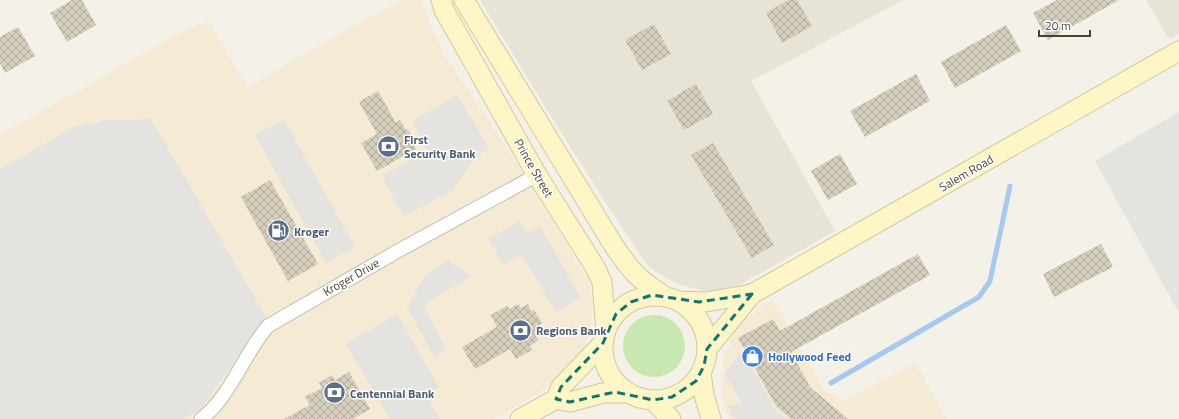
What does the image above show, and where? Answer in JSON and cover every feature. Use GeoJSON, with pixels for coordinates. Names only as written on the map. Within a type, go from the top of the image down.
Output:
{"type":"FeatureCollection","features":[{"type":"Feature","properties":{"kind":"main road","name":"Prince Street"},"geometry":{"type":"LineString","coordinates":[[464,0],[628,267],[641,281],[671,298]]}},
{"type":"Feature","properties":{"kind":"main road","name":"Prince Street"},"geometry":{"type":"LineString","coordinates":[[442,5],[457,9],[466,18],[500,76],[517,87]]}},
{"type":"Feature","properties":{"kind":"main road","name":"Prince Street"},"geometry":{"type":"LineString","coordinates":[[442,5],[537,175],[588,255],[602,282],[605,337]]}},
{"type":"Feature","properties":{"kind":"main road","name":"Salem Road"},"geometry":{"type":"LineString","coordinates":[[671,298],[706,302],[752,294],[1179,52]]}},
{"type":"Feature","properties":{"kind":"main road","name":"Salem Road"},"geometry":{"type":"LineString","coordinates":[[707,350],[752,294]]}},
{"type":"Feature","properties":{"kind":"main road"},"geometry":{"type":"LineString","coordinates":[[520,419],[556,399],[561,387],[605,337],[616,314],[627,304],[640,298],[671,298],[687,307],[700,321],[704,330],[707,350],[701,373],[689,388],[663,400],[653,400],[640,398],[628,393],[614,380],[609,371],[603,353],[605,337]]}},
{"type":"Feature","properties":{"kind":"main road"},"geometry":{"type":"LineString","coordinates":[[701,373],[706,402],[711,419]]}},
{"type":"Feature","properties":{"kind":"main road"},"geometry":{"type":"LineString","coordinates":[[556,399],[570,402],[603,393],[628,393]]}},
{"type":"Feature","properties":{"kind":"main road"},"geometry":{"type":"LineString","coordinates":[[653,400],[672,419]]}},
{"type":"Feature","properties":{"kind":"street","name":"Kroger Drive"},"geometry":{"type":"LineString","coordinates":[[201,419],[212,408],[244,364],[258,337],[268,326],[396,252],[537,175]]}},
{"type":"Feature","properties":{"kind":"highlighted area"},"geometry":{"type":"Polygon","coordinates":[[[752,294],[707,349],[704,366],[696,381],[672,397],[653,400],[615,392],[570,402],[556,399],[561,387],[603,343],[616,314],[631,302],[652,295],[699,302],[752,294]]]}},
{"type":"Feature","properties":{"kind":"shaded area"},"geometry":{"type":"Polygon","coordinates":[[[401,0],[421,0],[442,51],[516,161],[589,281],[593,304],[590,329],[584,350],[559,378],[540,393],[493,419],[0,419],[0,135],[186,30],[209,21],[247,87],[401,0]]]}},
{"type":"Feature","properties":{"kind":"shaded area"},"geometry":{"type":"Polygon","coordinates":[[[480,0],[903,0],[751,81],[835,231],[734,288],[704,291],[681,285],[664,277],[648,266],[609,208],[480,0]]]}},
{"type":"Feature","properties":{"kind":"shaded area"},"geometry":{"type":"Polygon","coordinates":[[[1146,0],[1179,0],[1179,34],[1169,39],[1146,0]]]}},
{"type":"Feature","properties":{"kind":"shaded area"},"geometry":{"type":"Polygon","coordinates":[[[457,95],[489,148],[476,157],[452,190],[404,217],[382,176],[427,150],[412,121],[457,95]]]}},
{"type":"Feature","properties":{"kind":"shaded area"},"geometry":{"type":"Polygon","coordinates":[[[1179,112],[1179,313],[1095,161],[1179,112]]]}},
{"type":"Feature","properties":{"kind":"shaded area"},"geometry":{"type":"Polygon","coordinates":[[[151,119],[266,317],[201,409],[184,419],[0,419],[0,169],[74,127],[107,120],[151,119]]]}},
{"type":"Feature","properties":{"kind":"shaded area"},"geometry":{"type":"Polygon","coordinates":[[[284,119],[355,247],[326,263],[255,135],[284,119]]]}},
{"type":"Feature","properties":{"kind":"shaded area"},"geometry":{"type":"Polygon","coordinates":[[[519,221],[526,233],[540,226],[581,298],[556,313],[522,255],[504,265],[488,239],[519,221]]]}},
{"type":"Feature","properties":{"kind":"shaded area"},"geometry":{"type":"Polygon","coordinates":[[[448,261],[472,276],[423,305],[445,346],[436,360],[407,307],[427,273],[448,261]]]}},
{"type":"Feature","properties":{"kind":"shaded area"},"geometry":{"type":"Polygon","coordinates":[[[772,299],[823,389],[842,402],[915,363],[947,419],[729,419],[722,396],[724,359],[736,326],[772,299]]]}},
{"type":"Feature","properties":{"kind":"shaded area"},"geometry":{"type":"Polygon","coordinates":[[[397,314],[439,387],[426,394],[440,419],[390,419],[346,344],[397,314]]]}},
{"type":"Feature","properties":{"kind":"shaded area"},"geometry":{"type":"Polygon","coordinates":[[[742,350],[776,410],[787,419],[734,419],[728,406],[742,404],[725,373],[742,350]]]}},
{"type":"Feature","properties":{"kind":"green space"},"geometry":{"type":"Polygon","coordinates":[[[654,315],[666,317],[676,324],[683,334],[685,346],[683,358],[676,368],[666,375],[654,377],[642,375],[632,368],[625,358],[623,346],[625,334],[632,324],[642,317],[654,315]]]}},
{"type":"Feature","properties":{"kind":"building"},"geometry":{"type":"Polygon","coordinates":[[[72,0],[82,0],[96,25],[67,42],[50,13],[72,0]]]}},
{"type":"Feature","properties":{"kind":"building"},"geometry":{"type":"Polygon","coordinates":[[[788,0],[797,0],[812,26],[782,43],[766,13],[788,0]]]}},
{"type":"Feature","properties":{"kind":"building"},"geometry":{"type":"Polygon","coordinates":[[[1057,0],[1119,0],[1048,40],[1033,13],[1057,0]]]}},
{"type":"Feature","properties":{"kind":"building"},"geometry":{"type":"Polygon","coordinates":[[[654,24],[671,54],[642,70],[625,40],[654,24]]]}},
{"type":"Feature","properties":{"kind":"building"},"geometry":{"type":"Polygon","coordinates":[[[1006,25],[1021,51],[955,88],[941,62],[1006,25]]]}},
{"type":"Feature","properties":{"kind":"building"},"geometry":{"type":"Polygon","coordinates":[[[18,27],[35,56],[5,73],[0,63],[0,37],[18,27]]]}},
{"type":"Feature","properties":{"kind":"building"},"geometry":{"type":"Polygon","coordinates":[[[916,74],[930,101],[865,137],[850,111],[916,74]]]}},
{"type":"Feature","properties":{"kind":"building"},"geometry":{"type":"Polygon","coordinates":[[[696,84],[713,114],[684,130],[667,101],[696,84]]]}},
{"type":"Feature","properties":{"kind":"building","name":"First Security Bank"},"geometry":{"type":"Polygon","coordinates":[[[378,91],[396,123],[400,120],[406,130],[408,129],[415,142],[413,143],[416,149],[377,171],[361,143],[377,134],[359,102],[378,91]]]}},
{"type":"Feature","properties":{"kind":"building"},"geometry":{"type":"Polygon","coordinates":[[[713,143],[774,245],[752,258],[691,155],[713,143]]]}},
{"type":"Feature","properties":{"kind":"building"},"geometry":{"type":"Polygon","coordinates":[[[840,154],[857,184],[828,200],[811,171],[840,154]]]}},
{"type":"Feature","properties":{"kind":"building","name":"Kroger"},"geometry":{"type":"Polygon","coordinates":[[[270,180],[318,264],[288,281],[241,197],[270,180]]]}},
{"type":"Feature","properties":{"kind":"building"},"geometry":{"type":"Polygon","coordinates":[[[1101,244],[1113,267],[1054,297],[1043,274],[1101,244]]]}},
{"type":"Feature","properties":{"kind":"building"},"geometry":{"type":"Polygon","coordinates":[[[918,254],[930,275],[791,352],[810,387],[848,419],[791,419],[776,406],[738,338],[773,319],[780,331],[918,254]]]}},
{"type":"Feature","properties":{"kind":"building","name":"Regions Bank"},"geometry":{"type":"Polygon","coordinates":[[[518,304],[521,308],[528,304],[531,311],[534,310],[542,323],[539,325],[543,332],[536,336],[539,340],[530,346],[532,350],[516,359],[510,349],[475,369],[462,347],[497,327],[491,315],[507,306],[509,309],[518,304]]]}},
{"type":"Feature","properties":{"kind":"building","name":"Centennial Bank"},"geometry":{"type":"Polygon","coordinates":[[[349,372],[370,409],[353,419],[284,419],[310,405],[305,397],[322,388],[319,383],[332,375],[335,380],[349,372]]]}},
{"type":"Feature","properties":{"kind":"waterway"},"geometry":{"type":"LineString","coordinates":[[831,383],[979,297],[990,281],[1010,186]]}},
{"type":"Feature","properties":{"kind":"place","name":"First Security Bank"},"geometry":{"type":"Point","coordinates":[389,146]}},
{"type":"Feature","properties":{"kind":"place","name":"Kroger"},"geometry":{"type":"Point","coordinates":[279,231]}},
{"type":"Feature","properties":{"kind":"place","name":"Regions Bank"},"geometry":{"type":"Point","coordinates":[520,330]}},
{"type":"Feature","properties":{"kind":"place","name":"Hollywood Feed"},"geometry":{"type":"Point","coordinates":[753,356]}},
{"type":"Feature","properties":{"kind":"place","name":"Centennial Bank"},"geometry":{"type":"Point","coordinates":[335,393]}}]}
